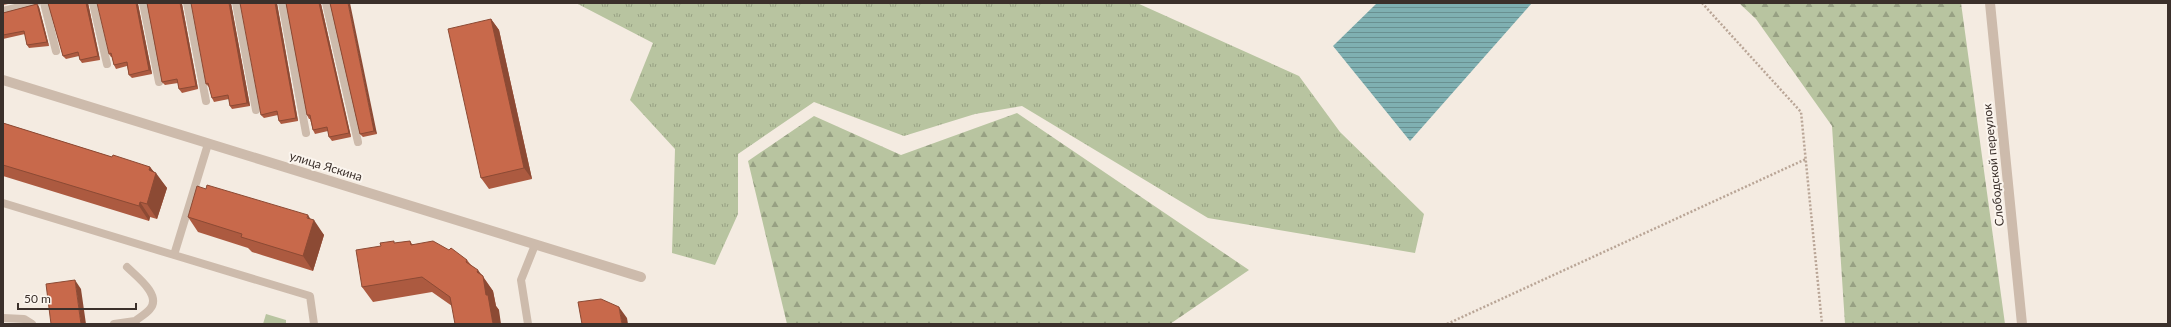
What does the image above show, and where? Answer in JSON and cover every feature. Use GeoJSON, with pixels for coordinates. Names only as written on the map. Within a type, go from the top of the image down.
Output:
{"type":"FeatureCollection","features":[{"type":"Feature","properties":{"kind":"street","name":"Слободской переулок"},"geometry":{"type":"LineString","coordinates":[[1990,3],[2022,324]]}},
{"type":"Feature","properties":{"kind":"street","name":"улица Яскина"},"geometry":{"type":"LineString","coordinates":[[3,80],[640,278]]}},
{"type":"Feature","properties":{"kind":"lane"},"geometry":{"type":"LineString","coordinates":[[3,11],[36,3]]}},
{"type":"Feature","properties":{"kind":"lane"},"geometry":{"type":"LineString","coordinates":[[44,3],[56,51]]}},
{"type":"Feature","properties":{"kind":"lane"},"geometry":{"type":"LineString","coordinates":[[93,3],[107,64]]}},
{"type":"Feature","properties":{"kind":"lane"},"geometry":{"type":"LineString","coordinates":[[143,3],[159,82]]}},
{"type":"Feature","properties":{"kind":"lane"},"geometry":{"type":"LineString","coordinates":[[187,3],[206,100]]}},
{"type":"Feature","properties":{"kind":"lane"},"geometry":{"type":"LineString","coordinates":[[236,3],[256,110]]}},
{"type":"Feature","properties":{"kind":"lane"},"geometry":{"type":"LineString","coordinates":[[282,3],[306,133]]}},
{"type":"Feature","properties":{"kind":"lane"},"geometry":{"type":"LineString","coordinates":[[326,3],[358,142]]}},
{"type":"Feature","properties":{"kind":"lane"},"geometry":{"type":"LineString","coordinates":[[174,256],[208,144]]}},
{"type":"Feature","properties":{"kind":"lane"},"geometry":{"type":"LineString","coordinates":[[3,203],[310,296],[314,324]]}},
{"type":"Feature","properties":{"kind":"lane"},"geometry":{"type":"LineString","coordinates":[[528,324],[521,280],[535,245]]}},
{"type":"Feature","properties":{"kind":"lane"},"geometry":{"type":"LineString","coordinates":[[114,324],[136,322],[151,309],[154,301],[152,294],[127,267]]}},
{"type":"Feature","properties":{"kind":"lane"},"geometry":{"type":"LineString","coordinates":[[3,318],[24,319],[32,324]]}},
{"type":"Feature","properties":{"kind":"path"},"geometry":{"type":"LineString","coordinates":[[1702,3],[1801,112],[1822,324]]}},
{"type":"Feature","properties":{"kind":"path"},"geometry":{"type":"LineString","coordinates":[[1447,324],[1806,159]]}},
{"type":"Feature","properties":{"kind":"green space"},"geometry":{"type":"Polygon","coordinates":[[[576,3],[1137,3],[1299,76],[1340,132],[1424,214],[1415,253],[1208,218],[1022,106],[975,114],[904,136],[814,102],[738,154],[738,214],[715,265],[672,253],[675,149],[630,100],[653,43],[576,3]]]}},
{"type":"Feature","properties":{"kind":"green space"},"geometry":{"type":"Polygon","coordinates":[[[1739,3],[1961,3],[2005,324],[1845,324],[1832,126],[1756,19],[1739,3]]]}},
{"type":"Feature","properties":{"kind":"green space"},"geometry":{"type":"Polygon","coordinates":[[[1017,113],[1249,270],[1170,324],[787,324],[748,161],[814,116],[901,155],[1017,113]]]}},
{"type":"Feature","properties":{"kind":"green space"},"geometry":{"type":"Polygon","coordinates":[[[266,314],[286,320],[286,324],[263,324],[266,314]]]}},
{"type":"Feature","properties":{"kind":"water"},"geometry":{"type":"Polygon","coordinates":[[[1377,3],[1532,3],[1410,141],[1333,46],[1377,3]]]}},
{"type":"Feature","properties":{"kind":"building"},"geometry":{"type":"Polygon","coordinates":[[[48,3],[86,3],[98,56],[80,60],[78,52],[63,56],[48,3]]]}},
{"type":"Feature","properties":{"kind":"building"},"geometry":{"type":"Polygon","coordinates":[[[97,3],[136,3],[149,70],[129,75],[127,62],[114,65],[111,53],[109,54],[97,3]]]}},
{"type":"Feature","properties":{"kind":"building"},"geometry":{"type":"Polygon","coordinates":[[[147,3],[180,3],[196,86],[179,89],[177,79],[162,82],[147,3]]]}},
{"type":"Feature","properties":{"kind":"building"},"geometry":{"type":"Polygon","coordinates":[[[191,3],[229,3],[247,103],[230,106],[228,95],[212,98],[208,83],[206,84],[191,3]]]}},
{"type":"Feature","properties":{"kind":"building"},"geometry":{"type":"Polygon","coordinates":[[[240,3],[275,3],[296,118],[279,121],[277,111],[261,115],[240,3]]]}},
{"type":"Feature","properties":{"kind":"building"},"geometry":{"type":"Polygon","coordinates":[[[286,3],[319,3],[349,133],[329,137],[327,127],[313,130],[310,115],[307,115],[286,3]]]}},
{"type":"Feature","properties":{"kind":"building"},"geometry":{"type":"Polygon","coordinates":[[[330,3],[348,3],[374,131],[360,134],[330,3]]]}},
{"type":"Feature","properties":{"kind":"building"},"geometry":{"type":"Polygon","coordinates":[[[37,4],[47,42],[27,45],[24,31],[3,35],[3,13],[37,4]]]}},
{"type":"Feature","properties":{"kind":"building"},"geometry":{"type":"Polygon","coordinates":[[[491,19],[524,168],[481,178],[448,29],[491,19]]]}},
{"type":"Feature","properties":{"kind":"building"},"geometry":{"type":"Polygon","coordinates":[[[3,123],[112,157],[113,155],[150,167],[149,170],[156,173],[147,204],[140,202],[139,206],[3,165],[3,123]]]}},
{"type":"Feature","properties":{"kind":"building"},"geometry":{"type":"Polygon","coordinates":[[[207,185],[308,215],[307,218],[314,220],[303,256],[241,237],[242,234],[188,217],[197,186],[206,189],[207,185]]]}},
{"type":"Feature","properties":{"kind":"building"},"geometry":{"type":"Polygon","coordinates":[[[394,241],[394,243],[410,241],[411,245],[433,241],[449,250],[451,248],[467,260],[466,262],[478,270],[477,272],[483,276],[493,324],[455,324],[450,297],[422,277],[362,287],[356,250],[381,246],[380,243],[394,241]]]}},
{"type":"Feature","properties":{"kind":"building"},"geometry":{"type":"Polygon","coordinates":[[[75,280],[81,324],[51,324],[46,284],[75,280]]]}},
{"type":"Feature","properties":{"kind":"building"},"geometry":{"type":"Polygon","coordinates":[[[601,299],[619,307],[622,324],[582,324],[578,302],[601,299]]]}}]}
